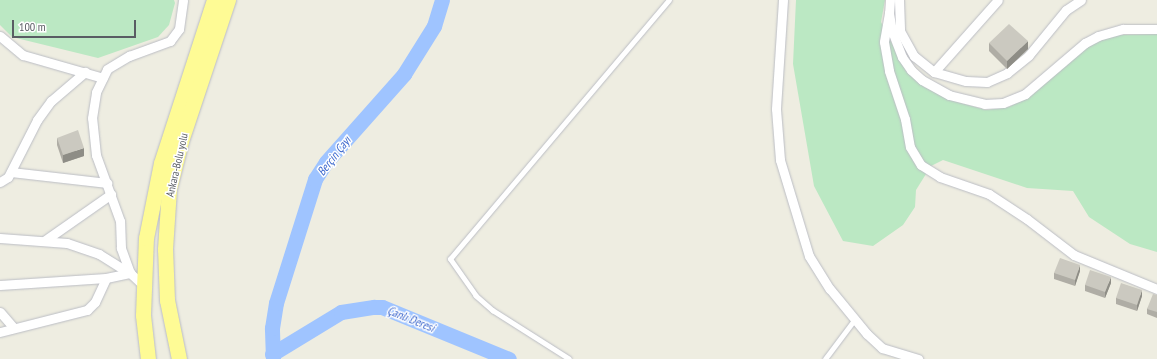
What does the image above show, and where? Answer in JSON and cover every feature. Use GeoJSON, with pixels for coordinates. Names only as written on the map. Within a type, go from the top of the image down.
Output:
{"type":"FeatureCollection","features":[{"type":"Feature","properties":{"kind":"highway","name":"Ankara-Bolu yolu"},"geometry":{"type":"LineString","coordinates":[[148,359],[143,316],[146,238],[161,163],[214,0]]}},
{"type":"Feature","properties":{"kind":"highway","name":"Ankara-Bolu yolu"},"geometry":{"type":"LineString","coordinates":[[179,359],[167,300],[165,249],[169,189],[181,141],[228,0]]}},
{"type":"Feature","properties":{"kind":"street"},"geometry":{"type":"LineString","coordinates":[[130,273],[121,248],[120,220],[96,155],[92,118],[96,92],[106,69],[129,56],[170,41],[179,29],[183,0]]}},
{"type":"Feature","properties":{"kind":"street"},"geometry":{"type":"LineString","coordinates":[[783,0],[776,109],[780,160],[809,256],[830,289],[882,348],[918,359]]}},
{"type":"Feature","properties":{"kind":"street"},"geometry":{"type":"LineString","coordinates":[[890,0],[884,42],[889,71],[905,119],[910,147],[921,165],[940,177],[989,194],[1027,219],[1074,255],[1157,288]]}},
{"type":"Feature","properties":{"kind":"street"},"geometry":{"type":"LineString","coordinates":[[899,0],[900,31],[914,56],[934,72],[966,81],[987,82],[1007,73],[1029,55],[1066,10],[1082,0]]}},
{"type":"Feature","properties":{"kind":"street"},"geometry":{"type":"LineString","coordinates":[[934,72],[998,0]]}},
{"type":"Feature","properties":{"kind":"street"},"geometry":{"type":"LineString","coordinates":[[889,13],[899,50],[916,75],[949,95],[984,104],[1003,103],[1025,94],[1085,43],[1098,36],[1132,28],[1157,29]]}},
{"type":"Feature","properties":{"kind":"street"},"geometry":{"type":"LineString","coordinates":[[0,36],[23,55],[103,78]]}},
{"type":"Feature","properties":{"kind":"street"},"geometry":{"type":"LineString","coordinates":[[0,182],[11,172],[38,120],[52,101],[85,72]]}},
{"type":"Feature","properties":{"kind":"street"},"geometry":{"type":"LineString","coordinates":[[11,172],[107,183]]}},
{"type":"Feature","properties":{"kind":"street"},"geometry":{"type":"LineString","coordinates":[[44,240],[111,194]]}},
{"type":"Feature","properties":{"kind":"street"},"geometry":{"type":"LineString","coordinates":[[0,238],[44,240],[67,243],[99,254],[130,273],[144,286]]}},
{"type":"Feature","properties":{"kind":"street"},"geometry":{"type":"LineString","coordinates":[[0,285],[106,278],[130,273]]}},
{"type":"Feature","properties":{"kind":"street"},"geometry":{"type":"LineString","coordinates":[[0,332],[87,310],[95,302],[106,278]]}},
{"type":"Feature","properties":{"kind":"street"},"geometry":{"type":"LineString","coordinates":[[0,312],[14,328]]}},
{"type":"Feature","properties":{"kind":"lane"},"geometry":{"type":"LineString","coordinates":[[569,359],[518,329],[482,301],[463,280],[450,259],[669,0]]}},
{"type":"Feature","properties":{"kind":"lane"},"geometry":{"type":"LineString","coordinates":[[826,359],[855,319]]}},
{"type":"Feature","properties":{"kind":"green space"},"geometry":{"type":"Polygon","coordinates":[[[0,0],[174,0],[175,3],[169,25],[158,37],[98,58],[12,37],[0,25],[0,0]]]}},
{"type":"Feature","properties":{"kind":"green space"},"geometry":{"type":"Polygon","coordinates":[[[796,0],[885,0],[881,22],[906,71],[924,87],[961,103],[986,110],[1009,107],[1030,95],[1090,45],[1115,35],[1157,34],[1157,252],[1130,244],[1089,217],[1073,191],[1027,188],[943,160],[931,166],[916,190],[915,207],[903,225],[873,246],[843,241],[814,186],[793,64],[796,0]]]}},
{"type":"Feature","properties":{"kind":"building"},"geometry":{"type":"Polygon","coordinates":[[[1009,24],[1028,41],[1007,61],[989,43],[1009,24]]]}},
{"type":"Feature","properties":{"kind":"building"},"geometry":{"type":"Polygon","coordinates":[[[78,130],[84,148],[63,155],[57,138],[78,130]]]}},
{"type":"Feature","properties":{"kind":"building"},"geometry":{"type":"Polygon","coordinates":[[[1060,258],[1080,265],[1075,280],[1054,273],[1060,258]]]}},
{"type":"Feature","properties":{"kind":"building"},"geometry":{"type":"Polygon","coordinates":[[[1090,270],[1111,277],[1105,292],[1085,285],[1090,270]]]}},
{"type":"Feature","properties":{"kind":"building"},"geometry":{"type":"Polygon","coordinates":[[[1121,283],[1142,290],[1137,305],[1116,298],[1121,283]]]}},
{"type":"Feature","properties":{"kind":"building"},"geometry":{"type":"Polygon","coordinates":[[[1153,294],[1157,295],[1157,312],[1147,309],[1153,294]]]}},
{"type":"Feature","properties":{"kind":"waterway","name":"Berçin Çayı"},"geometry":{"type":"LineString","coordinates":[[273,359],[272,328],[276,303],[315,179],[326,162],[404,74],[434,26],[442,0]]}},
{"type":"Feature","properties":{"kind":"waterway","name":"Çanlı Deresi"},"geometry":{"type":"LineString","coordinates":[[272,354],[341,312],[382,307],[509,359]]}}]}
